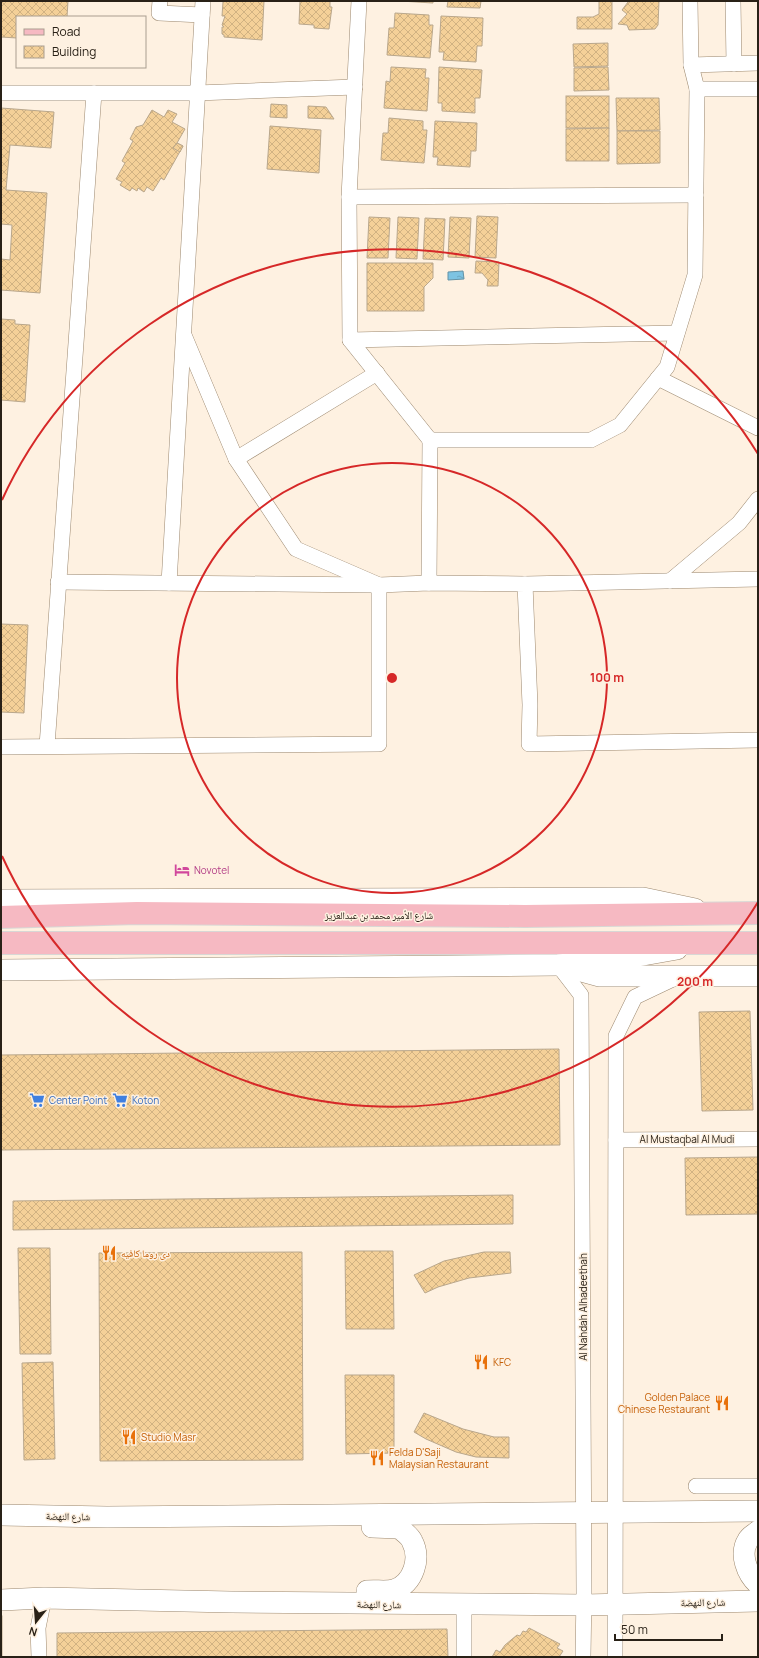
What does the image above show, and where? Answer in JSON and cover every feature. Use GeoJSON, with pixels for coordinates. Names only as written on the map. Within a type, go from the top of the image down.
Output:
{"type":"FeatureCollection","features":[{"type":"Feature","properties":{"kind":"main road","name":"شارع الأمير محمد بن عبدالعزيز"},"geometry":{"type":"LineString","coordinates":[[1,917],[138,913],[517,916],[758,914]]}},
{"type":"Feature","properties":{"kind":"main road"},"geometry":{"type":"LineString","coordinates":[[1,943],[758,943]]}},
{"type":"Feature","properties":{"kind":"street"},"geometry":{"type":"LineString","coordinates":[[160,1],[159,13],[203,8],[169,583]]}},
{"type":"Feature","properties":{"kind":"street"},"geometry":{"type":"LineString","coordinates":[[359,1],[349,197],[350,340],[430,440],[429,583]]}},
{"type":"Feature","properties":{"kind":"street"},"geometry":{"type":"LineString","coordinates":[[430,440],[591,440],[620,425],[667,367],[695,275],[697,89],[691,65],[690,1]]}},
{"type":"Feature","properties":{"kind":"street"},"geometry":{"type":"LineString","coordinates":[[733,1],[734,64]]}},
{"type":"Feature","properties":{"kind":"street"},"geometry":{"type":"LineString","coordinates":[[691,65],[758,64]]}},
{"type":"Feature","properties":{"kind":"street"},"geometry":{"type":"LineString","coordinates":[[1,93],[197,93],[355,87]]}},
{"type":"Feature","properties":{"kind":"street"},"geometry":{"type":"LineString","coordinates":[[697,89],[758,89]]}},
{"type":"Feature","properties":{"kind":"street"},"geometry":{"type":"LineString","coordinates":[[47,746],[94,93]]}},
{"type":"Feature","properties":{"kind":"street"},"geometry":{"type":"LineString","coordinates":[[349,197],[696,195]]}},
{"type":"Feature","properties":{"kind":"street"},"geometry":{"type":"LineString","coordinates":[[183,332],[236,459],[296,549],[379,585]]}},
{"type":"Feature","properties":{"kind":"street"},"geometry":{"type":"LineString","coordinates":[[350,340],[677,333]]}},
{"type":"Feature","properties":{"kind":"street"},"geometry":{"type":"LineString","coordinates":[[236,459],[377,373]]}},
{"type":"Feature","properties":{"kind":"street"},"geometry":{"type":"LineString","coordinates":[[658,378],[758,428]]}},
{"type":"Feature","properties":{"kind":"street"},"geometry":{"type":"LineString","coordinates":[[670,581],[739,523],[758,499]]}},
{"type":"Feature","properties":{"kind":"street"},"geometry":{"type":"LineString","coordinates":[[58,582],[379,585],[429,583],[524,584],[758,579]]}},
{"type":"Feature","properties":{"kind":"street"},"geometry":{"type":"LineString","coordinates":[[524,584],[530,705],[529,744],[758,740]]}},
{"type":"Feature","properties":{"kind":"street"},"geometry":{"type":"LineString","coordinates":[[1,747],[379,744],[379,585]]}},
{"type":"Feature","properties":{"kind":"street"},"geometry":{"type":"LineString","coordinates":[[1,900],[643,898],[717,914]]}},
{"type":"Feature","properties":{"kind":"street"},"geometry":{"type":"LineString","coordinates":[[1,970],[558,965],[615,960],[717,943]]}},
{"type":"Feature","properties":{"kind":"street"},"geometry":{"type":"LineString","coordinates":[[558,965],[598,976],[758,976]]}},
{"type":"Feature","properties":{"kind":"street","name":"Al Nahdah Alhadeethah"},"geometry":{"type":"LineString","coordinates":[[558,965],[581,995],[584,1512],[583,1657]]}},
{"type":"Feature","properties":{"kind":"street"},"geometry":{"type":"LineString","coordinates":[[615,1657],[616,1036],[635,997],[682,975]]}},
{"type":"Feature","properties":{"kind":"street","name":"Al Mustaqbal Al Mudi"},"geometry":{"type":"LineString","coordinates":[[616,1140],[758,1139]]}},
{"type":"Feature","properties":{"kind":"street"},"geometry":{"type":"LineString","coordinates":[[696,1486],[758,1486]]}},
{"type":"Feature","properties":{"kind":"street","name":"شارع النهضة"},"geometry":{"type":"LineString","coordinates":[[1,1515],[107,1517],[584,1512],[616,1519],[758,1511]]}},
{"type":"Feature","properties":{"kind":"street"},"geometry":{"type":"LineString","coordinates":[[230,1516],[302,1525],[399,1528],[412,1540],[416,1555],[414,1572],[405,1584],[394,1590],[264,1594],[231,1602]]}},
{"type":"Feature","properties":{"kind":"street"},"geometry":{"type":"LineString","coordinates":[[1,1522],[51,1521],[107,1517]]}},
{"type":"Feature","properties":{"kind":"street"},"geometry":{"type":"LineString","coordinates":[[758,1531],[748,1539],[745,1549],[746,1568],[758,1584]]}},
{"type":"Feature","properties":{"kind":"street"},"geometry":{"type":"LineString","coordinates":[[1,1592],[44,1598],[38,1628],[39,1657]]}},
{"type":"Feature","properties":{"kind":"street","name":"شارع النهضة"},"geometry":{"type":"LineString","coordinates":[[1,1600],[44,1598],[231,1602],[584,1605],[616,1598],[758,1601]]}},
{"type":"Feature","properties":{"kind":"street"},"geometry":{"type":"LineString","coordinates":[[464,1604],[464,1657]]}},
{"type":"Feature","properties":{"kind":"water"},"geometry":{"type":"Polygon","coordinates":[[[463,271],[464,279],[448,280],[448,272],[463,271]]]}},
{"type":"Feature","properties":{"kind":"building"},"geometry":{"type":"Polygon","coordinates":[[[1,1],[68,1],[67,16],[16,16],[16,38],[1,37],[1,1]]]}},
{"type":"Feature","properties":{"kind":"building"},"geometry":{"type":"Polygon","coordinates":[[[264,1],[262,40],[224,37],[222,34],[222,27],[224,27],[222,25],[225,16],[222,16],[223,2],[264,1]]]}},
{"type":"Feature","properties":{"kind":"building"},"geometry":{"type":"Polygon","coordinates":[[[300,1],[330,1],[330,7],[332,7],[329,29],[314,28],[314,25],[299,24],[300,1]]]}},
{"type":"Feature","properties":{"kind":"building"},"geometry":{"type":"Polygon","coordinates":[[[400,1],[433,1],[433,3],[400,1]]]}},
{"type":"Feature","properties":{"kind":"building"},"geometry":{"type":"Polygon","coordinates":[[[448,1],[481,1],[480,8],[447,7],[448,1]]]}},
{"type":"Feature","properties":{"kind":"building"},"geometry":{"type":"Polygon","coordinates":[[[599,1],[612,1],[612,29],[577,29],[577,17],[593,17],[599,14],[599,1]]]}},
{"type":"Feature","properties":{"kind":"building"},"geometry":{"type":"Polygon","coordinates":[[[659,1],[658,25],[655,29],[629,30],[627,25],[618,24],[627,14],[622,10],[628,2],[659,1]]]}},
{"type":"Feature","properties":{"kind":"building"},"geometry":{"type":"Polygon","coordinates":[[[395,13],[429,15],[429,25],[433,25],[430,58],[387,55],[389,28],[394,28],[395,13]]]}},
{"type":"Feature","properties":{"kind":"building"},"geometry":{"type":"Polygon","coordinates":[[[441,16],[483,18],[482,46],[477,46],[476,62],[443,60],[444,52],[439,52],[441,16]]]}},
{"type":"Feature","properties":{"kind":"building"},"geometry":{"type":"Polygon","coordinates":[[[608,43],[608,66],[574,67],[573,44],[608,43]]]}},
{"type":"Feature","properties":{"kind":"building"},"geometry":{"type":"Polygon","coordinates":[[[391,67],[426,69],[425,78],[429,78],[427,111],[384,108],[386,81],[390,82],[391,67]]]}},
{"type":"Feature","properties":{"kind":"building"},"geometry":{"type":"Polygon","coordinates":[[[439,67],[482,70],[480,98],[475,98],[475,113],[442,111],[442,103],[438,103],[439,67]]]}},
{"type":"Feature","properties":{"kind":"building"},"geometry":{"type":"Polygon","coordinates":[[[608,67],[609,90],[574,91],[574,68],[608,67]]]}},
{"type":"Feature","properties":{"kind":"building"},"geometry":{"type":"Polygon","coordinates":[[[566,96],[609,96],[609,128],[566,128],[566,96]]]}},
{"type":"Feature","properties":{"kind":"building"},"geometry":{"type":"Polygon","coordinates":[[[616,98],[659,98],[660,130],[617,131],[616,98]]]}},
{"type":"Feature","properties":{"kind":"building"},"geometry":{"type":"Polygon","coordinates":[[[271,104],[287,105],[287,118],[270,117],[271,104]]]}},
{"type":"Feature","properties":{"kind":"building"},"geometry":{"type":"Polygon","coordinates":[[[308,106],[326,107],[334,119],[308,118],[308,106]]]}},
{"type":"Feature","properties":{"kind":"building"},"geometry":{"type":"Polygon","coordinates":[[[1,108],[54,112],[51,148],[10,145],[6,190],[47,193],[40,293],[1,290],[1,259],[10,260],[12,225],[1,224],[1,108]]]}},
{"type":"Feature","properties":{"kind":"building"},"geometry":{"type":"Polygon","coordinates":[[[152,110],[164,117],[168,110],[177,114],[172,122],[185,129],[177,143],[183,146],[164,180],[161,178],[153,191],[147,187],[144,192],[138,188],[137,191],[132,188],[130,191],[120,185],[122,182],[116,179],[125,163],[122,161],[133,141],[130,139],[136,127],[143,125],[152,110]]]}},
{"type":"Feature","properties":{"kind":"building"},"geometry":{"type":"Polygon","coordinates":[[[389,118],[423,121],[423,130],[427,130],[424,163],[381,160],[383,133],[388,133],[389,118]]]}},
{"type":"Feature","properties":{"kind":"building"},"geometry":{"type":"Polygon","coordinates":[[[435,121],[477,123],[476,151],[471,151],[470,167],[437,165],[438,157],[433,157],[435,121]]]}},
{"type":"Feature","properties":{"kind":"building"},"geometry":{"type":"Polygon","coordinates":[[[270,126],[321,130],[319,173],[267,169],[270,126]]]}},
{"type":"Feature","properties":{"kind":"building"},"geometry":{"type":"Polygon","coordinates":[[[609,128],[609,161],[566,161],[566,129],[609,128]]]}},
{"type":"Feature","properties":{"kind":"building"},"geometry":{"type":"Polygon","coordinates":[[[617,131],[660,131],[660,163],[617,164],[617,131]]]}},
{"type":"Feature","properties":{"kind":"building"},"geometry":{"type":"Polygon","coordinates":[[[177,143],[183,146],[180,152],[173,148],[177,143]]]}},
{"type":"Feature","properties":{"kind":"building"},"geometry":{"type":"Polygon","coordinates":[[[477,216],[498,217],[496,258],[475,257],[477,216]]]}},
{"type":"Feature","properties":{"kind":"building"},"geometry":{"type":"Polygon","coordinates":[[[369,217],[390,218],[388,258],[367,258],[369,217]]]}},
{"type":"Feature","properties":{"kind":"building"},"geometry":{"type":"Polygon","coordinates":[[[398,217],[419,218],[417,259],[396,258],[398,217]]]}},
{"type":"Feature","properties":{"kind":"building"},"geometry":{"type":"Polygon","coordinates":[[[450,217],[471,218],[469,258],[448,257],[450,217]]]}},
{"type":"Feature","properties":{"kind":"building"},"geometry":{"type":"Polygon","coordinates":[[[425,218],[445,219],[443,260],[423,259],[425,218]]]}},
{"type":"Feature","properties":{"kind":"building"},"geometry":{"type":"Polygon","coordinates":[[[476,261],[499,262],[498,286],[487,286],[488,280],[482,273],[475,273],[476,261]]]}},
{"type":"Feature","properties":{"kind":"building"},"geometry":{"type":"Polygon","coordinates":[[[367,263],[433,263],[433,278],[424,287],[424,311],[367,311],[367,263]]]}},
{"type":"Feature","properties":{"kind":"building"},"geometry":{"type":"Polygon","coordinates":[[[1,319],[15,320],[15,324],[30,325],[25,402],[1,400],[1,319]]]}},
{"type":"Feature","properties":{"kind":"building"},"geometry":{"type":"Polygon","coordinates":[[[1,624],[28,625],[24,713],[1,712],[1,624]]]}},
{"type":"Feature","properties":{"kind":"building"},"geometry":{"type":"Polygon","coordinates":[[[750,1011],[753,1110],[702,1111],[699,1012],[750,1011]]]}},
{"type":"Feature","properties":{"kind":"building"},"geometry":{"type":"Polygon","coordinates":[[[559,1049],[560,1145],[1,1150],[1,1055],[559,1049]]]}},
{"type":"Feature","properties":{"kind":"building"},"geometry":{"type":"Polygon","coordinates":[[[758,1157],[758,1214],[686,1215],[685,1158],[758,1157]]]}},
{"type":"Feature","properties":{"kind":"building"},"geometry":{"type":"Polygon","coordinates":[[[513,1195],[513,1224],[13,1230],[13,1201],[513,1195]]]}},
{"type":"Feature","properties":{"kind":"building"},"geometry":{"type":"Polygon","coordinates":[[[18,1248],[50,1248],[51,1354],[20,1354],[18,1248]]]}},
{"type":"Feature","properties":{"kind":"building"},"geometry":{"type":"Polygon","coordinates":[[[345,1251],[393,1251],[394,1329],[346,1329],[345,1251]]]}},
{"type":"Feature","properties":{"kind":"building"},"geometry":{"type":"Polygon","coordinates":[[[302,1252],[303,1460],[100,1461],[99,1253],[302,1252]]]}},
{"type":"Feature","properties":{"kind":"building"},"geometry":{"type":"Polygon","coordinates":[[[484,1252],[510,1252],[511,1273],[469,1278],[438,1287],[425,1293],[414,1275],[444,1261],[484,1252]]]}},
{"type":"Feature","properties":{"kind":"building"},"geometry":{"type":"Polygon","coordinates":[[[53,1362],[55,1459],[24,1460],[22,1363],[53,1362]]]}},
{"type":"Feature","properties":{"kind":"building"},"geometry":{"type":"Polygon","coordinates":[[[345,1375],[394,1375],[394,1453],[346,1454],[345,1375]]]}},
{"type":"Feature","properties":{"kind":"building"},"geometry":{"type":"Polygon","coordinates":[[[424,1413],[463,1429],[494,1437],[509,1437],[509,1458],[476,1457],[456,1452],[426,1439],[414,1432],[424,1413]]]}},
{"type":"Feature","properties":{"kind":"building"},"geometry":{"type":"Polygon","coordinates":[[[2,1616],[2,1657],[1,1657],[2,1616]]]}},
{"type":"Feature","properties":{"kind":"building"},"geometry":{"type":"Polygon","coordinates":[[[529,1628],[560,1644],[557,1648],[563,1651],[559,1657],[492,1657],[496,1650],[500,1652],[505,1645],[517,1635],[520,1636],[523,1631],[526,1632],[529,1628]]]}},
{"type":"Feature","properties":{"kind":"building"},"geometry":{"type":"Polygon","coordinates":[[[447,1629],[448,1657],[57,1657],[57,1633],[447,1629]]]}},
{"type":"Feature","properties":{"kind":"place","name":"Novotel"},"geometry":{"type":"Point","coordinates":[182,870]}},
{"type":"Feature","properties":{"kind":"place","name":"Center Point"},"geometry":{"type":"Point","coordinates":[37,1100]}},
{"type":"Feature","properties":{"kind":"place","name":"Koton"},"geometry":{"type":"Point","coordinates":[120,1100]}},
{"type":"Feature","properties":{"kind":"place","name":"دى روما كافيه"},"geometry":{"type":"Point","coordinates":[109,1253]}},
{"type":"Feature","properties":{"kind":"place","name":"KFC"},"geometry":{"type":"Point","coordinates":[481,1362]}},
{"type":"Feature","properties":{"kind":"place","name":"Golden Palace Chinese Restaurant"},"geometry":{"type":"Point","coordinates":[722,1403]}},
{"type":"Feature","properties":{"kind":"place","name":"Studio Masr"},"geometry":{"type":"Point","coordinates":[129,1437]}},
{"type":"Feature","properties":{"kind":"place","name":"Felda D'Saji Malaysian Restaurant"},"geometry":{"type":"Point","coordinates":[377,1458]}}]}
